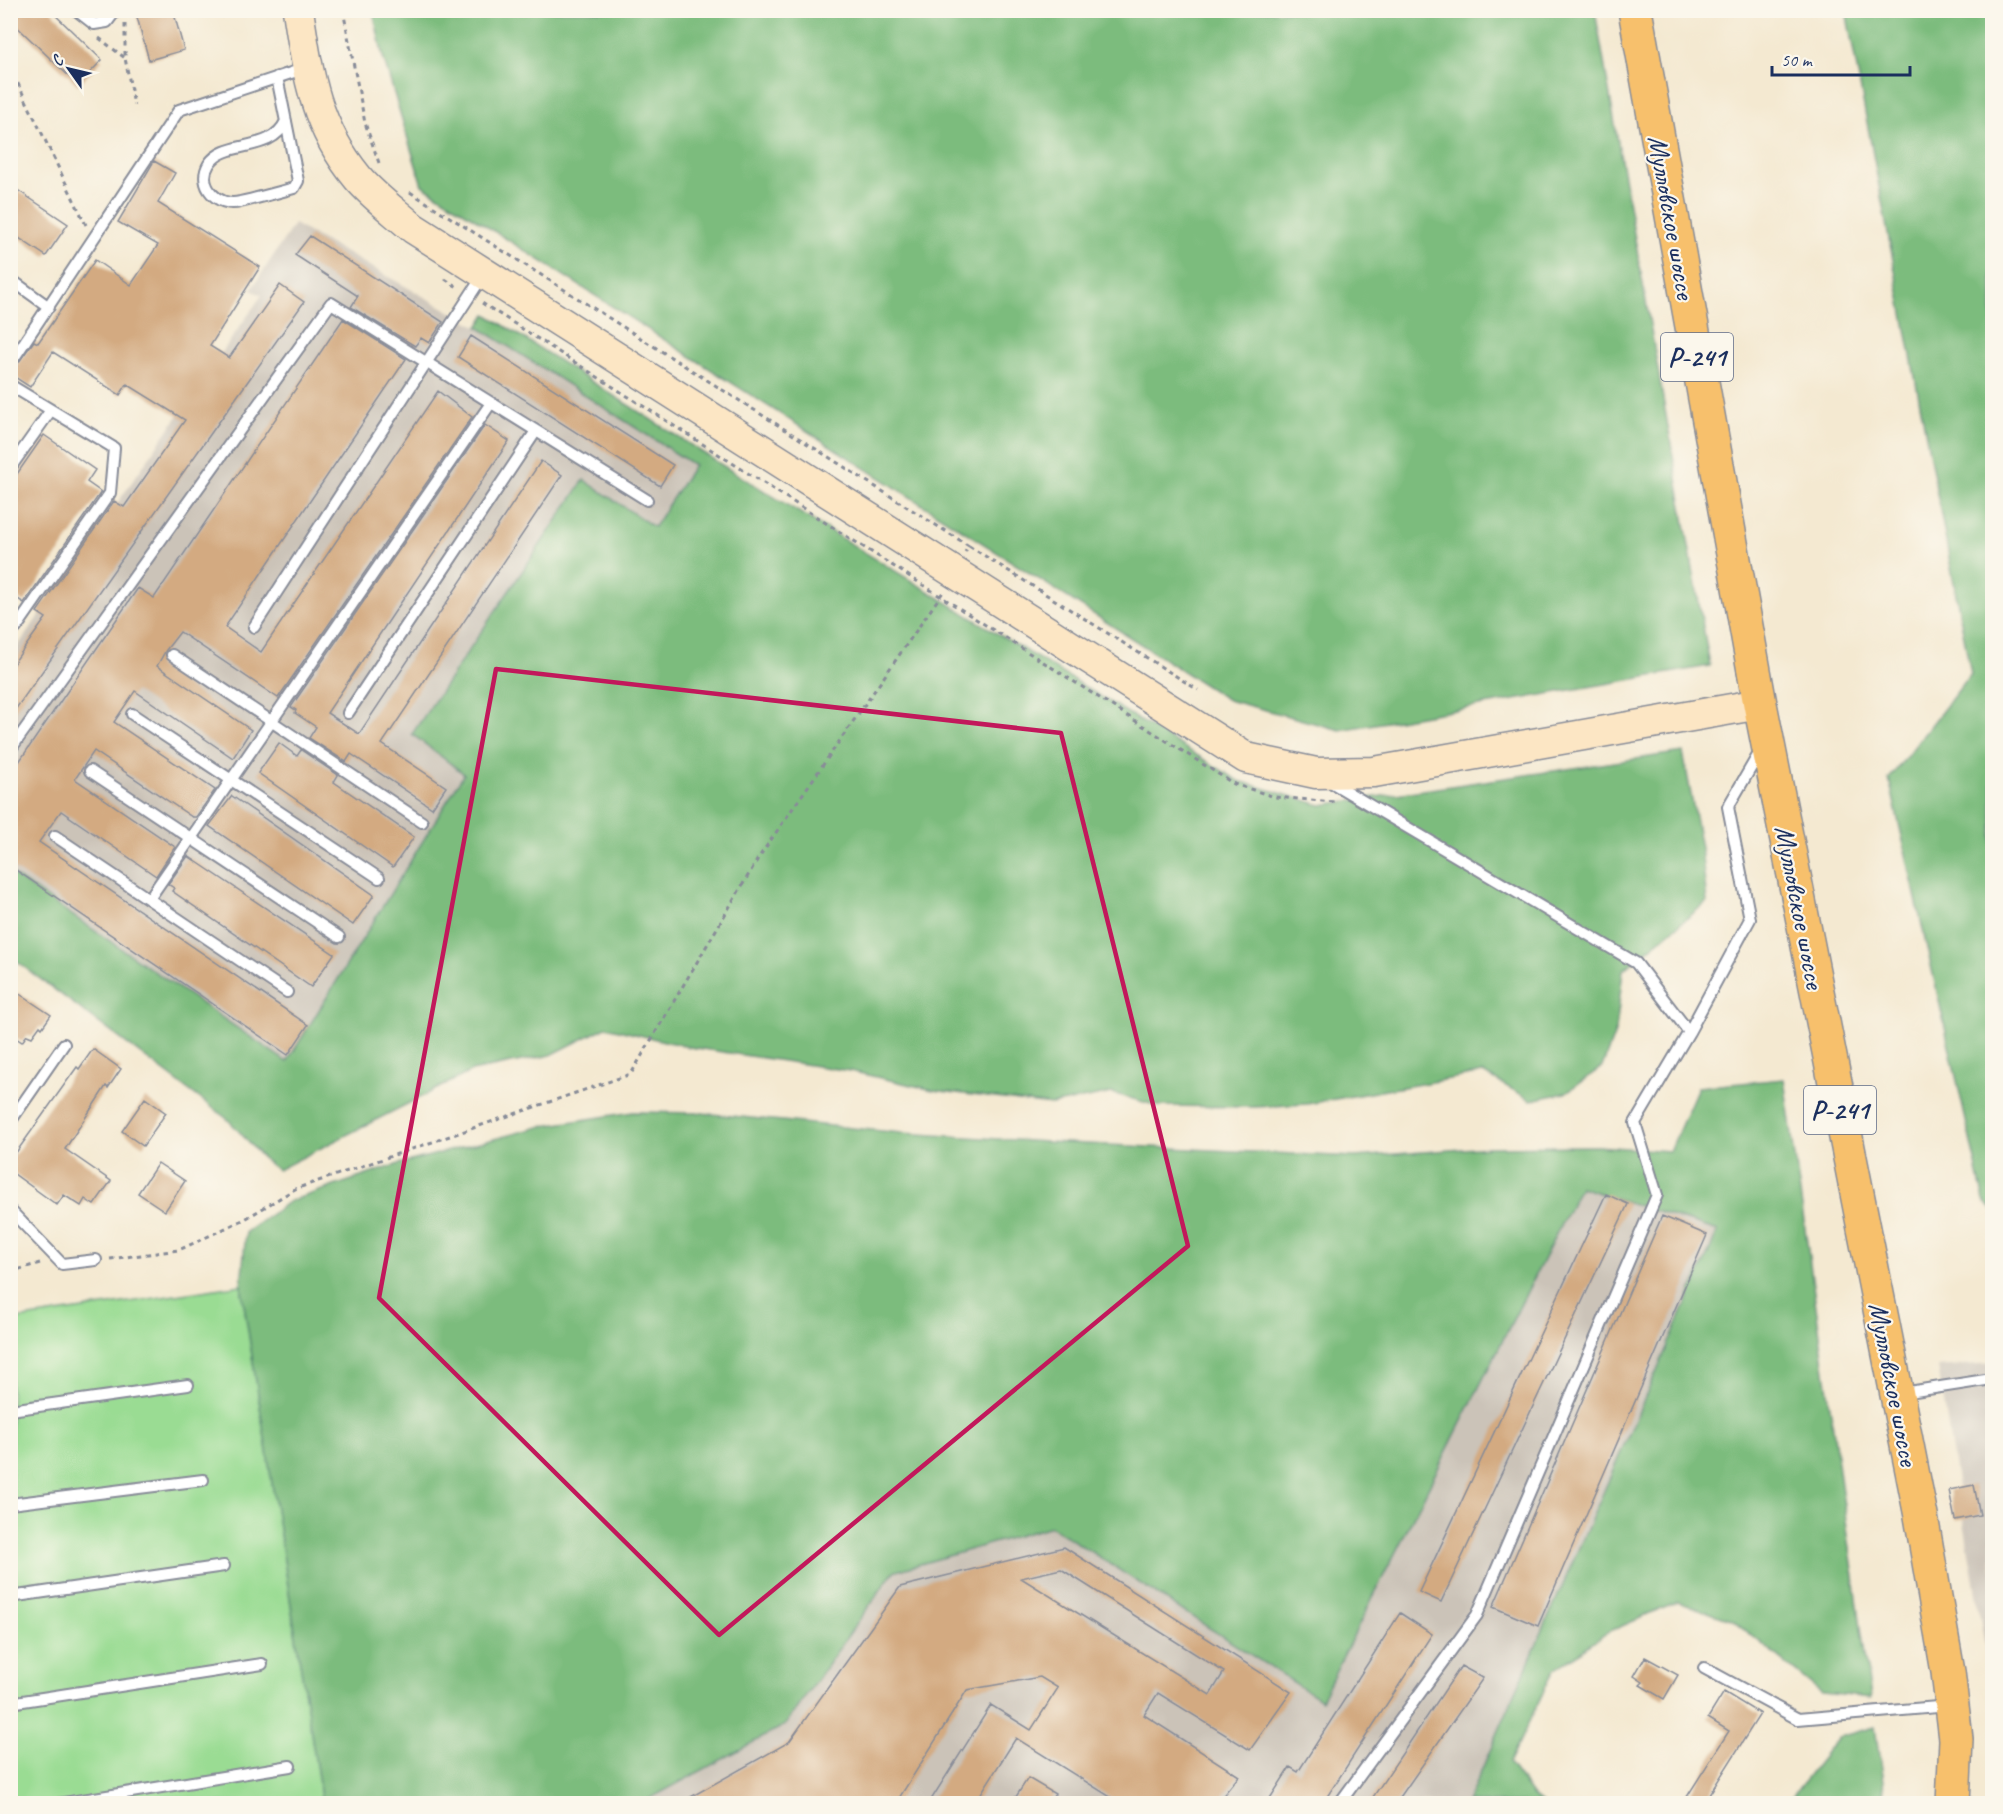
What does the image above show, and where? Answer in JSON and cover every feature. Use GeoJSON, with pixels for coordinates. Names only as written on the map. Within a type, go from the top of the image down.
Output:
{"type":"FeatureCollection","features":[{"type":"Feature","properties":{"kind":"highway","name":"Мулловское шоссе"},"geometry":{"type":"LineString","coordinates":[[1635,10],[1760,704],[1923,1527],[1956,1739],[1953,1803]]}},
{"type":"Feature","properties":{"kind":"main road"},"geometry":{"type":"LineString","coordinates":[[298,10],[307,68],[323,124],[359,180],[413,228],[1246,758],[1316,773],[1374,772],[1760,704]]}},
{"type":"Feature","properties":{"kind":"lane"},"geometry":{"type":"LineString","coordinates":[[76,10],[94,24],[107,22],[116,10]]}},
{"type":"Feature","properties":{"kind":"lane"},"geometry":{"type":"LineString","coordinates":[[10,364],[179,110],[307,68]]}},
{"type":"Feature","properties":{"kind":"lane"},"geometry":{"type":"LineString","coordinates":[[277,77],[286,121],[298,182],[294,188],[236,203],[225,202],[212,195],[206,185],[205,174],[217,156],[270,139],[281,131],[286,121]]}},
{"type":"Feature","properties":{"kind":"lane"},"geometry":{"type":"LineString","coordinates":[[254,627],[484,274]]}},
{"type":"Feature","properties":{"kind":"lane"},"geometry":{"type":"LineString","coordinates":[[10,279],[49,307]]}},
{"type":"Feature","properties":{"kind":"lane"},"geometry":{"type":"LineString","coordinates":[[10,750],[331,303],[647,500]]}},
{"type":"Feature","properties":{"kind":"lane"},"geometry":{"type":"LineString","coordinates":[[10,385],[114,448],[110,493],[16,628],[10,624]]}},
{"type":"Feature","properties":{"kind":"lane"},"geometry":{"type":"LineString","coordinates":[[149,900],[491,403]]}},
{"type":"Feature","properties":{"kind":"lane"},"geometry":{"type":"LineString","coordinates":[[10,468],[51,410]]}},
{"type":"Feature","properties":{"kind":"lane"},"geometry":{"type":"LineString","coordinates":[[348,713],[536,431]]}},
{"type":"Feature","properties":{"kind":"lane"},"geometry":{"type":"LineString","coordinates":[[172,655],[422,822]]}},
{"type":"Feature","properties":{"kind":"lane"},"geometry":{"type":"LineString","coordinates":[[132,714],[379,878]]}},
{"type":"Feature","properties":{"kind":"lane"},"geometry":{"type":"LineString","coordinates":[[1339,1803],[1477,1615],[1656,1195],[1635,1123],[1689,1032],[1750,919],[1728,807],[1767,739]]}},
{"type":"Feature","properties":{"kind":"lane"},"geometry":{"type":"LineString","coordinates":[[90,771],[339,937]]}},
{"type":"Feature","properties":{"kind":"lane"},"geometry":{"type":"LineString","coordinates":[[1316,773],[1636,963],[1689,1032]]}},
{"type":"Feature","properties":{"kind":"lane"},"geometry":{"type":"LineString","coordinates":[[55,836],[286,992]]}},
{"type":"Feature","properties":{"kind":"lane"},"geometry":{"type":"LineString","coordinates":[[10,1122],[64,1044]]}},
{"type":"Feature","properties":{"kind":"lane"},"geometry":{"type":"LineString","coordinates":[[10,1210],[62,1264],[96,1260]]}},
{"type":"Feature","properties":{"kind":"lane"},"geometry":{"type":"LineString","coordinates":[[1895,1394],[1992,1379]]}},
{"type":"Feature","properties":{"kind":"lane"},"geometry":{"type":"LineString","coordinates":[[10,1410],[188,1385]]}},
{"type":"Feature","properties":{"kind":"lane"},"geometry":{"type":"LineString","coordinates":[[10,1504],[203,1480]]}},
{"type":"Feature","properties":{"kind":"lane"},"geometry":{"type":"LineString","coordinates":[[10,1597],[224,1566]]}},
{"type":"Feature","properties":{"kind":"lane"},"geometry":{"type":"LineString","coordinates":[[10,1704],[262,1664]]}},
{"type":"Feature","properties":{"kind":"lane"},"geometry":{"type":"LineString","coordinates":[[1704,1668],[1798,1719],[1952,1705]]}},
{"type":"Feature","properties":{"kind":"lane"},"geometry":{"type":"LineString","coordinates":[[58,1803],[290,1766]]}},
{"type":"Feature","properties":{"kind":"path"},"geometry":{"type":"LineString","coordinates":[[342,10],[364,123],[378,162],[386,170]]}},
{"type":"Feature","properties":{"kind":"path"},"geometry":{"type":"LineString","coordinates":[[124,22],[125,58],[134,105]]}},
{"type":"Feature","properties":{"kind":"path"},"geometry":{"type":"LineString","coordinates":[[10,67],[93,240]]}},
{"type":"Feature","properties":{"kind":"path"},"geometry":{"type":"LineString","coordinates":[[403,187],[438,212],[1198,690]]}},
{"type":"Feature","properties":{"kind":"path"},"geometry":{"type":"LineString","coordinates":[[96,1260],[179,1251],[245,1219],[295,1189],[631,1074],[759,857],[941,596],[969,546]]}},
{"type":"Feature","properties":{"kind":"path"},"geometry":{"type":"LineString","coordinates":[[10,1272],[53,1259],[62,1264]]}},
{"type":"Feature","properties":{"kind":"highlighted area"},"geometry":{"type":"Polygon","coordinates":[[[496,669],[1061,733],[1188,1246],[719,1635],[379,1298],[496,669]]]}},
{"type":"Feature","properties":{"kind":"shaded area"},"geometry":{"type":"Polygon","coordinates":[[[294,224],[478,327],[694,465],[654,527],[583,481],[412,734],[464,774],[287,1062],[11,873],[11,656],[262,295],[251,290],[294,224]]]}},
{"type":"Feature","properties":{"kind":"shaded area"},"geometry":{"type":"Polygon","coordinates":[[[1580,1187],[1718,1230],[1467,1803],[642,1804],[785,1725],[893,1572],[1051,1526],[1321,1699],[1580,1187]]]}},
{"type":"Feature","properties":{"kind":"shaded area"},"geometry":{"type":"Polygon","coordinates":[[[1992,1363],[1992,1689],[1938,1367],[1992,1363]]]}},
{"type":"Feature","properties":{"kind":"green space"},"geometry":{"type":"Polygon","coordinates":[[[373,11],[1595,11],[1710,666],[1340,730],[1228,700],[422,185],[383,57],[373,11]]]}},
{"type":"Feature","properties":{"kind":"green space"},"geometry":{"type":"Polygon","coordinates":[[[1846,11],[1992,11],[1992,1210],[1984,1201],[1889,779],[1971,674],[1846,11]]]}},
{"type":"Feature","properties":{"kind":"green space"},"geometry":{"type":"Polygon","coordinates":[[[486,314],[722,465],[1239,781],[1321,805],[1683,752],[1701,848],[1707,902],[1623,970],[1616,1030],[1602,1067],[1565,1093],[1531,1100],[1483,1073],[1307,1104],[1255,1107],[1158,1106],[1112,1093],[1051,1105],[933,1090],[850,1071],[689,1047],[606,1027],[551,1055],[472,1071],[278,1170],[264,1159],[226,1118],[11,957],[10,873],[287,1062],[464,774],[412,734],[584,480],[654,527],[694,465],[478,327],[486,314]]]}},
{"type":"Feature","properties":{"kind":"green space"},"geometry":{"type":"Polygon","coordinates":[[[1784,1079],[1871,1698],[1822,1693],[1734,1621],[1678,1602],[1608,1632],[1554,1670],[1509,1763],[1533,1796],[1542,1803],[1467,1803],[1718,1231],[1580,1187],[1321,1700],[1051,1526],[893,1572],[785,1725],[642,1803],[322,1803],[241,1285],[246,1232],[290,1201],[399,1164],[543,1126],[633,1112],[702,1113],[902,1133],[1355,1157],[1490,1147],[1597,1146],[1670,1151],[1698,1087],[1784,1079]]]}},
{"type":"Feature","properties":{"kind":"green space"},"geometry":{"type":"Polygon","coordinates":[[[241,1285],[322,1803],[11,1804],[11,1320],[241,1285]]]}},
{"type":"Feature","properties":{"kind":"green space"},"geometry":{"type":"Polygon","coordinates":[[[1875,1727],[1886,1803],[1787,1803],[1839,1737],[1875,1727]]]}},
{"type":"Feature","properties":{"kind":"building"},"geometry":{"type":"Polygon","coordinates":[[[10,10],[50,10],[102,60],[78,85],[10,20],[10,10]]]}},
{"type":"Feature","properties":{"kind":"building"},"geometry":{"type":"Polygon","coordinates":[[[135,10],[173,10],[184,50],[149,60],[135,10]]]}},
{"type":"Feature","properties":{"kind":"building"},"geometry":{"type":"Polygon","coordinates":[[[154,161],[175,173],[158,203],[260,267],[210,346],[229,358],[280,285],[304,302],[10,717],[10,668],[46,618],[37,612],[114,501],[124,507],[185,420],[127,384],[120,395],[53,352],[30,387],[10,374],[34,341],[38,343],[95,260],[131,285],[158,245],[118,222],[154,161]]]}},
{"type":"Feature","properties":{"kind":"building"},"geometry":{"type":"Polygon","coordinates":[[[10,185],[68,224],[46,256],[10,232],[10,185]]]}},
{"type":"Feature","properties":{"kind":"building"},"geometry":{"type":"Polygon","coordinates":[[[310,236],[443,322],[429,343],[421,338],[415,346],[351,307],[358,296],[295,255],[310,236]]]}},
{"type":"Feature","properties":{"kind":"building"},"geometry":{"type":"Polygon","coordinates":[[[343,319],[406,359],[225,627],[261,652],[438,391],[472,417],[278,698],[180,632],[166,650],[157,666],[251,730],[233,758],[135,691],[114,722],[215,790],[196,817],[192,817],[94,751],[75,779],[175,847],[156,876],[61,811],[39,842],[308,1025],[288,1055],[10,866],[10,775],[138,588],[154,598],[343,319]]]}},
{"type":"Feature","properties":{"kind":"building"},"geometry":{"type":"Polygon","coordinates":[[[471,336],[673,465],[660,486],[458,357],[471,336]]]}},
{"type":"Feature","properties":{"kind":"building"},"geometry":{"type":"Polygon","coordinates":[[[485,425],[509,441],[327,713],[359,734],[541,461],[562,475],[382,744],[446,787],[432,808],[351,754],[346,762],[309,738],[316,727],[295,713],[296,710],[291,707],[485,425]]]}},
{"type":"Feature","properties":{"kind":"building"},"geometry":{"type":"Polygon","coordinates":[[[44,435],[95,470],[87,482],[101,492],[24,603],[10,594],[10,484],[44,435]]]}},
{"type":"Feature","properties":{"kind":"building"},"geometry":{"type":"Polygon","coordinates":[[[279,743],[297,756],[301,750],[338,775],[334,782],[414,837],[393,867],[258,773],[279,743]]]}},
{"type":"Feature","properties":{"kind":"building"},"geometry":{"type":"Polygon","coordinates":[[[232,796],[374,895],[353,925],[209,826],[232,796]]]}},
{"type":"Feature","properties":{"kind":"building"},"geometry":{"type":"Polygon","coordinates":[[[188,856],[334,954],[311,987],[172,891],[174,888],[168,884],[188,856]]]}},
{"type":"Feature","properties":{"kind":"building"},"geometry":{"type":"Polygon","coordinates":[[[18,993],[51,1015],[42,1028],[40,1026],[32,1037],[27,1035],[22,1042],[10,1034],[10,1003],[18,993]]]}},
{"type":"Feature","properties":{"kind":"building"},"geometry":{"type":"Polygon","coordinates":[[[93,1049],[121,1069],[108,1088],[106,1086],[65,1149],[111,1181],[94,1205],[85,1199],[81,1206],[64,1195],[57,1205],[10,1171],[10,1161],[77,1067],[79,1069],[93,1049]]]}},
{"type":"Feature","properties":{"kind":"building"},"geometry":{"type":"Polygon","coordinates":[[[145,1098],[166,1113],[143,1146],[122,1131],[145,1098]]]}},
{"type":"Feature","properties":{"kind":"building"},"geometry":{"type":"Polygon","coordinates":[[[158,1163],[185,1181],[165,1211],[138,1193],[158,1163]]]}},
{"type":"Feature","properties":{"kind":"building"},"geometry":{"type":"Polygon","coordinates":[[[1606,1194],[1628,1204],[1441,1602],[1419,1592],[1606,1194]]]}},
{"type":"Feature","properties":{"kind":"building"},"geometry":{"type":"Polygon","coordinates":[[[1662,1216],[1707,1235],[1538,1626],[1493,1607],[1662,1216]]]}},
{"type":"Feature","properties":{"kind":"building"},"geometry":{"type":"Polygon","coordinates":[[[1974,1485],[1980,1515],[1955,1520],[1949,1490],[1974,1485]]]}},
{"type":"Feature","properties":{"kind":"building"},"geometry":{"type":"Polygon","coordinates":[[[1064,1547],[1291,1692],[1250,1750],[1158,1693],[1144,1715],[1239,1776],[1217,1803],[1120,1803],[1016,1738],[975,1803],[929,1803],[991,1705],[1031,1730],[1058,1688],[1040,1677],[967,1690],[896,1803],[680,1803],[789,1742],[900,1587],[1064,1547]],[[1061,1569],[1021,1578],[1210,1695],[1224,1672],[1061,1569]]]}},
{"type":"Feature","properties":{"kind":"building"},"geometry":{"type":"Polygon","coordinates":[[[1400,1613],[1432,1634],[1323,1803],[1267,1803],[1290,1767],[1298,1772],[1400,1613]]]}},
{"type":"Feature","properties":{"kind":"building"},"geometry":{"type":"Polygon","coordinates":[[[1645,1657],[1678,1675],[1664,1699],[1640,1685],[1643,1682],[1634,1676],[1645,1657]]]}},
{"type":"Feature","properties":{"kind":"building"},"geometry":{"type":"Polygon","coordinates":[[[1461,1666],[1483,1678],[1396,1803],[1369,1803],[1461,1666]]]}},
{"type":"Feature","properties":{"kind":"building"},"geometry":{"type":"Polygon","coordinates":[[[1724,1692],[1760,1714],[1704,1803],[1683,1803],[1729,1731],[1708,1718],[1724,1692]]]}},
{"type":"Feature","properties":{"kind":"building"},"geometry":{"type":"Polygon","coordinates":[[[1028,1778],[1055,1794],[1049,1803],[1012,1803],[1028,1778]]]}}]}
